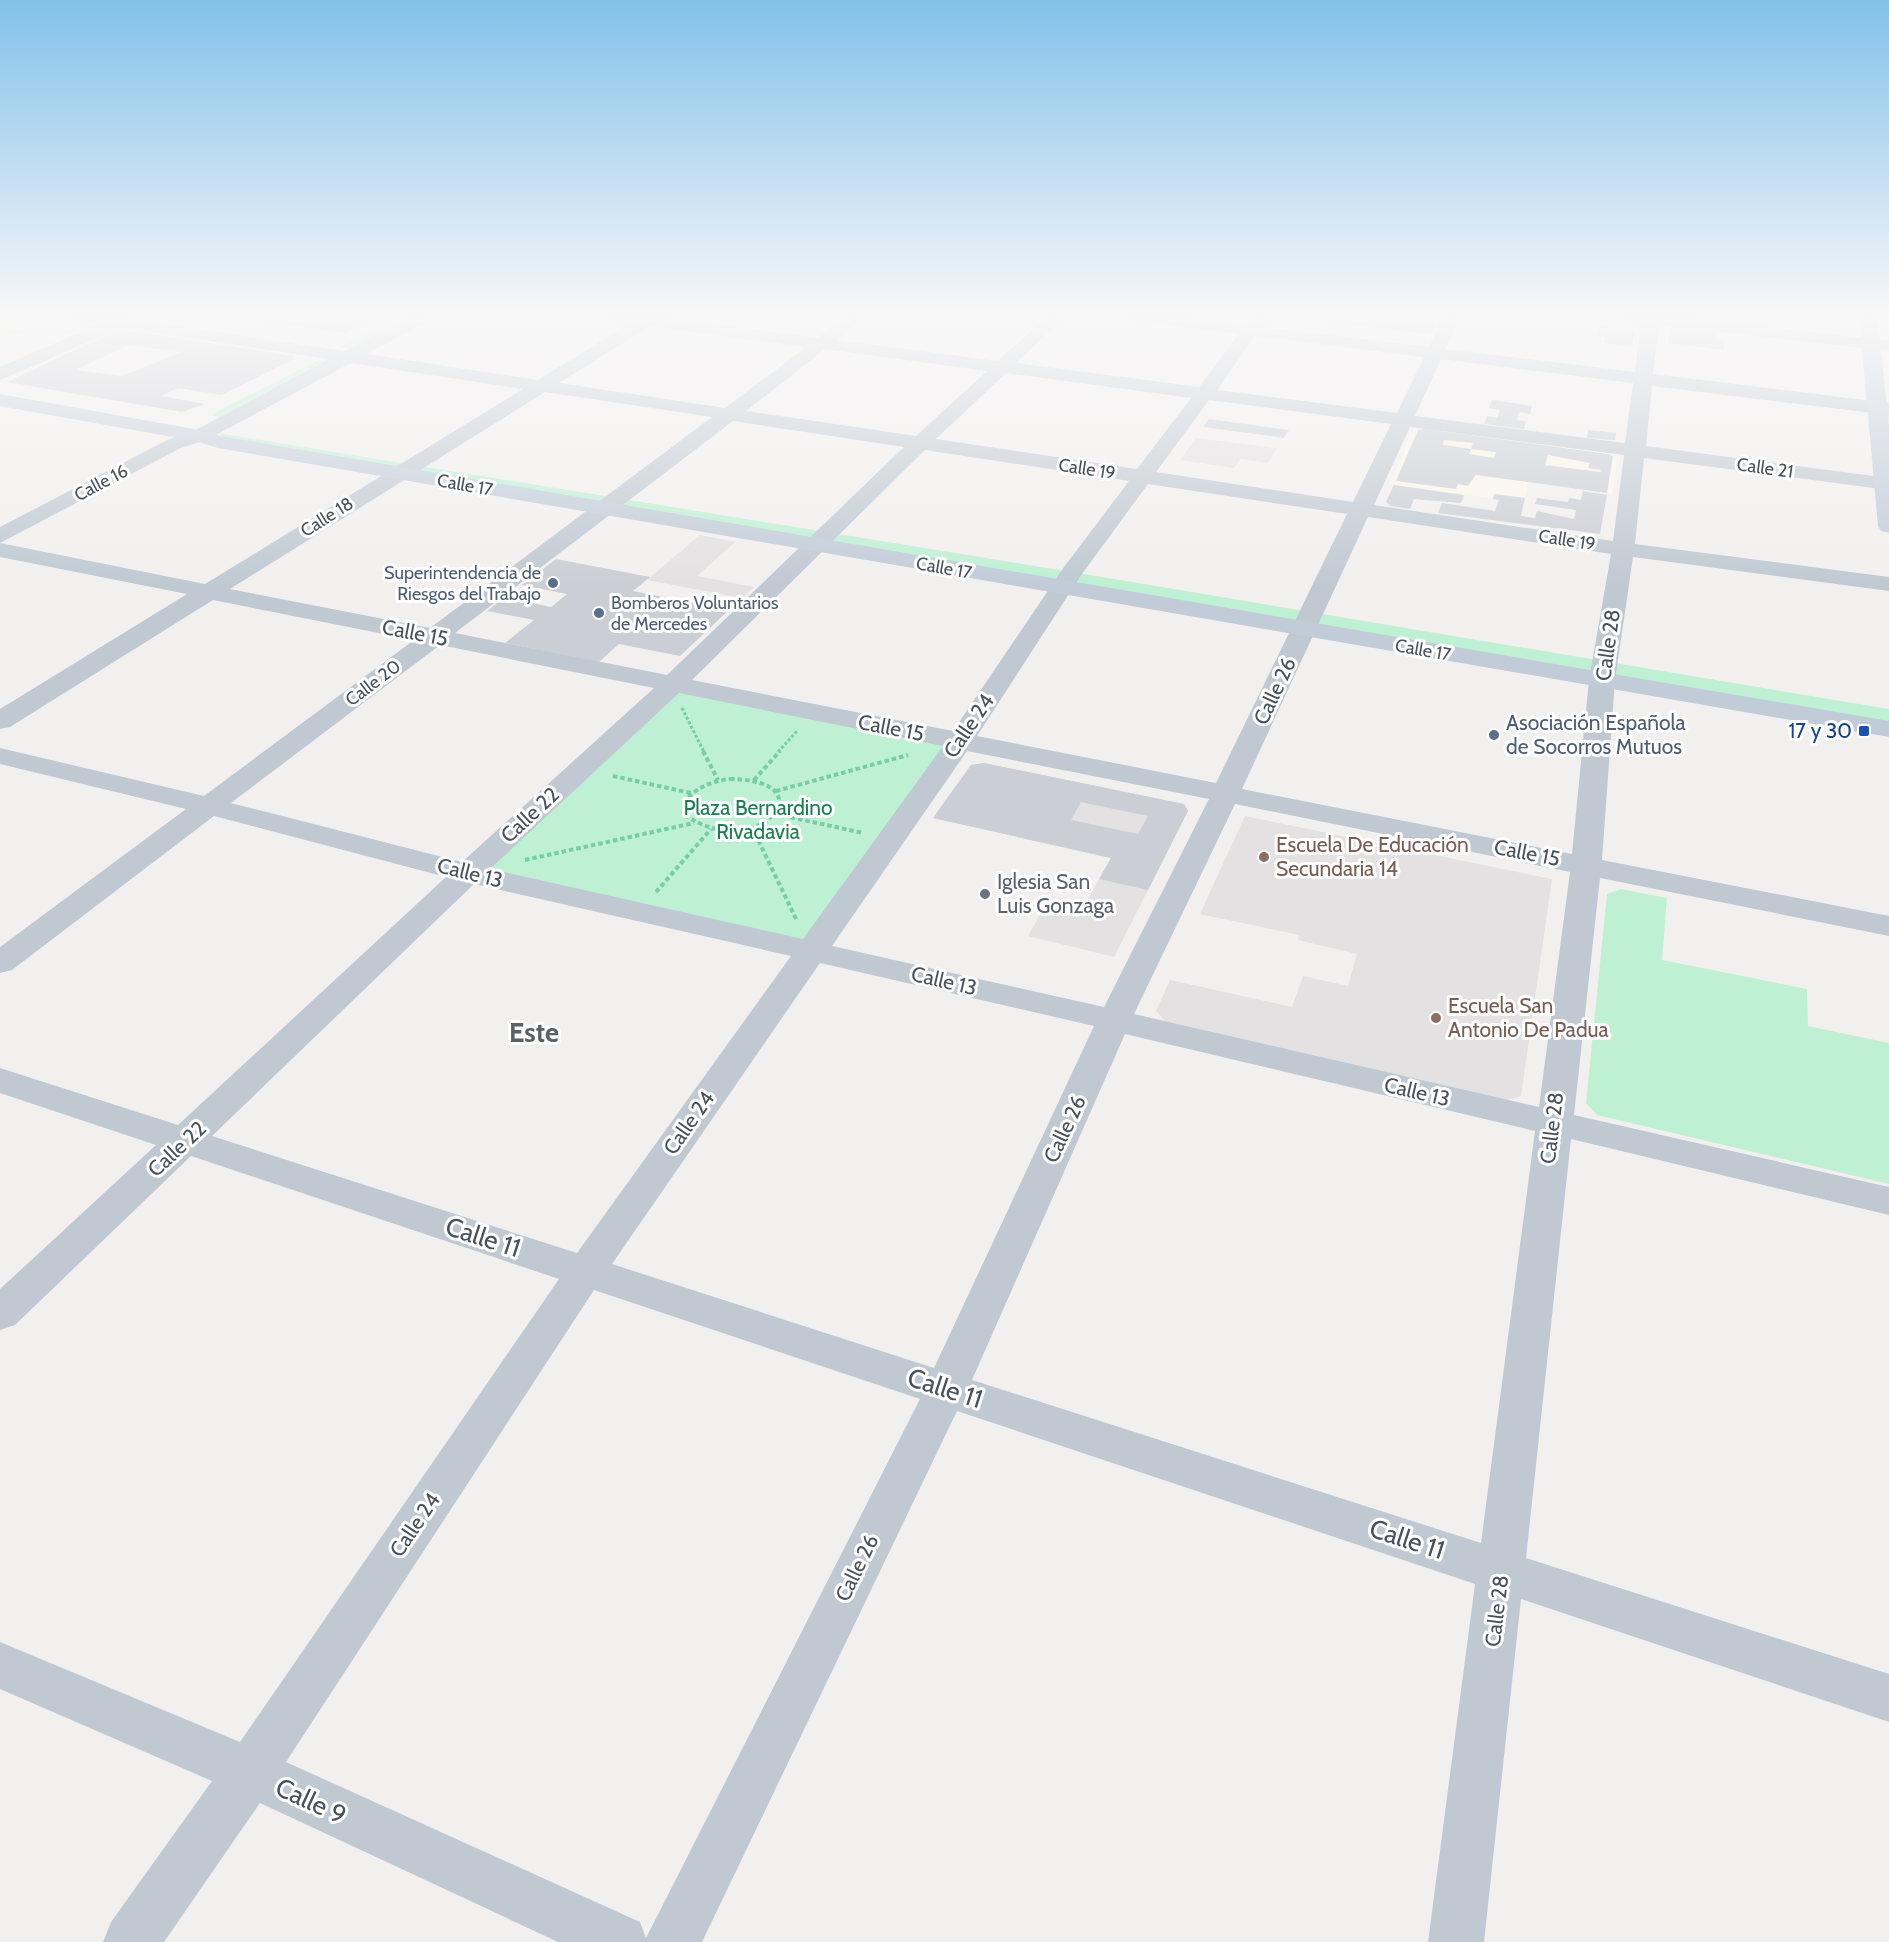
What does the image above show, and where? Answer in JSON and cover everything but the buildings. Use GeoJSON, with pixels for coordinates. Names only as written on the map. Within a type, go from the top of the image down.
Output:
{"type":"FeatureCollection","features":[{"type":"Feature","properties":{"kind":"main road","name":"Calle 17"},"geometry":{"type":"LineString","coordinates":[[36,406],[191,430],[249,433],[408,468],[612,504],[1604,670],[1889,708]]}},
{"type":"Feature","properties":{"kind":"main road","name":"Calle 17"},"geometry":{"type":"LineString","coordinates":[[72,406],[191,430]]}},
{"type":"Feature","properties":{"kind":"main road"},"geometry":{"type":"LineString","coordinates":[[1883,409],[1889,526]]}},
{"type":"Feature","properties":{"kind":"main road","name":"Calle 17"},"geometry":{"type":"LineString","coordinates":[[1604,670],[1889,729]]}},
{"type":"Feature","properties":{"kind":"street","name":"Calle 16"},"geometry":{"type":"LineString","coordinates":[[0,536],[174,444],[191,430],[232,406]]}},
{"type":"Feature","properties":{"kind":"street","name":"Calle 16"},"geometry":{"type":"LineString","coordinates":[[191,430],[243,406]]}},
{"type":"Feature","properties":{"kind":"street","name":"Calle 18"},"geometry":{"type":"LineString","coordinates":[[0,721],[507,406]]}},
{"type":"Feature","properties":{"kind":"street","name":"Calle 19"},"geometry":{"type":"LineString","coordinates":[[673,406],[1623,549],[1889,584]]}},
{"type":"Feature","properties":{"kind":"street","name":"Calle 20"},"geometry":{"type":"LineString","coordinates":[[0,963],[612,504],[738,406]]}},
{"type":"Feature","properties":{"kind":"street","name":"Calle 22"},"geometry":{"type":"LineString","coordinates":[[0,1314],[468,873],[671,686],[960,406]]}},
{"type":"Feature","properties":{"kind":"street","name":"Calle 24"},"geometry":{"type":"LineString","coordinates":[[131,1942],[250,1772],[586,1270],[960,741],[1067,580],[1194,406]]}},
{"type":"Feature","properties":{"kind":"street","name":"Calle 21"},"geometry":{"type":"LineString","coordinates":[[1297,406],[1888,484]]}},
{"type":"Feature","properties":{"kind":"street","name":"Calle 26"},"geometry":{"type":"LineString","coordinates":[[673,1942],[946,1389],[1114,1020],[1226,793],[1412,406]]}},
{"type":"Feature","properties":{"kind":"street","name":"Calle 28"},"geometry":{"type":"LineString","coordinates":[[1456,1942],[1502,1570],[1552,1124],[1586,864],[1604,670],[1623,549],[1639,406]]}},
{"type":"Feature","properties":{"kind":"street"},"geometry":{"type":"LineString","coordinates":[[1856,406],[1883,409]]}},
{"type":"Feature","properties":{"kind":"street","name":"Calle 15"},"geometry":{"type":"LineString","coordinates":[[0,550],[671,686],[1226,793],[1889,926]]}},
{"type":"Feature","properties":{"kind":"street","name":"Calle 13"},"geometry":{"type":"LineString","coordinates":[[0,756],[208,806],[468,873],[811,950],[1889,1201]]}},
{"type":"Feature","properties":{"kind":"street","name":"Calle 11"},"geometry":{"type":"LineString","coordinates":[[0,1080],[1889,1698]]}},
{"type":"Feature","properties":{"kind":"street","name":"Calle 9"},"geometry":{"type":"LineString","coordinates":[[0,1665],[250,1772],[620,1942]]}},
{"type":"Feature","properties":{"kind":"path"},"geometry":{"type":"LineString","coordinates":[[671,686],[718,780]]}},
{"type":"Feature","properties":{"kind":"path"},"geometry":{"type":"LineString","coordinates":[[754,780],[812,713]]}},
{"type":"Feature","properties":{"kind":"path"},"geometry":{"type":"LineString","coordinates":[[776,791],[960,741]]}},
{"type":"Feature","properties":{"kind":"path"},"geometry":{"type":"LineString","coordinates":[[580,769],[691,793]]}},
{"type":"Feature","properties":{"kind":"path"},"geometry":{"type":"LineString","coordinates":[[718,780],[754,780],[776,791],[781,806],[776,814],[752,827],[731,831],[711,829],[694,823],[687,816],[684,809],[685,801],[691,793],[718,780]]}},
{"type":"Feature","properties":{"kind":"path"},"geometry":{"type":"LineString","coordinates":[[776,814],[890,839]]}},
{"type":"Feature","properties":{"kind":"path"},"geometry":{"type":"LineString","coordinates":[[524,860],[694,823]]}},
{"type":"Feature","properties":{"kind":"path"},"geometry":{"type":"LineString","coordinates":[[752,827],[811,950]]}},
{"type":"Feature","properties":{"kind":"path"},"geometry":{"type":"LineString","coordinates":[[639,911],[711,829]]}},
{"type":"Feature","properties":{"kind":"shaded area"},"geometry":{"type":"Polygon","coordinates":[[[1415,426],[1610,452],[1618,456],[1612,494],[1528,482],[1524,503],[1390,484],[1415,426]]]}},
{"type":"Feature","properties":{"kind":"shaded area"},"geometry":{"type":"Polygon","coordinates":[[[1196,438],[1277,448],[1268,463],[1240,459],[1234,468],[1180,460],[1196,438]]]}},
{"type":"Feature","properties":{"kind":"shaded area"},"geometry":{"type":"Polygon","coordinates":[[[700,535],[735,542],[697,576],[754,587],[742,598],[647,580],[700,535]]]}},
{"type":"Feature","properties":{"kind":"shaded area"},"geometry":{"type":"Polygon","coordinates":[[[984,763],[1184,804],[1188,811],[1114,957],[1028,936],[1043,909],[1078,917],[1111,858],[933,818],[971,765],[984,763]]]}},
{"type":"Feature","properties":{"kind":"shaded area"},"geometry":{"type":"Polygon","coordinates":[[[1245,816],[1552,879],[1521,1096],[1501,1102],[1165,1021],[1156,1011],[1170,980],[1292,1007],[1303,976],[1348,986],[1357,954],[1298,940],[1299,935],[1200,914],[1245,816]]]}},
{"type":"Feature","properties":{"kind":"green space"},"geometry":{"type":"Polygon","coordinates":[[[229,406],[242,406],[220,417],[212,416],[229,406]]]}},
{"type":"Feature","properties":{"kind":"green space"},"geometry":{"type":"Polygon","coordinates":[[[217,433],[1072,572],[1889,709],[1889,726],[229,440],[217,433]]]}},
{"type":"Feature","properties":{"kind":"green space","name":"Plaza Bernardino Rivadavia"},"geometry":{"type":"Polygon","coordinates":[[[671,686],[960,741],[811,950],[468,873],[671,686]]]}},
{"type":"Feature","properties":{"kind":"green space"},"geometry":{"type":"Polygon","coordinates":[[[1621,889],[1667,898],[1662,960],[1807,989],[1808,1026],[1889,1043],[1889,1184],[1597,1115],[1586,1103],[1607,894],[1621,889]]]}},
{"type":"Feature","properties":{"kind":"place","name":"Superintendencia de Riesgos del Trabajo"},"geometry":{"type":"Point","coordinates":[553,583]}},
{"type":"Feature","properties":{"kind":"place","name":"Bomberos Voluntarios de Mercedes"},"geometry":{"type":"Point","coordinates":[599,613]}},
{"type":"Feature","properties":{"kind":"place","name":"17 y 30"},"geometry":{"type":"Point","coordinates":[1864,731]}},
{"type":"Feature","properties":{"kind":"place","name":"Asociación Española de Socorros Mutuos"},"geometry":{"type":"Point","coordinates":[1494,735]}},
{"type":"Feature","properties":{"kind":"place","name":"Escuela De Educación Secundaria 14"},"geometry":{"type":"Point","coordinates":[1264,857]}},
{"type":"Feature","properties":{"kind":"place","name":"Iglesia San Luis Gonzaga"},"geometry":{"type":"Point","coordinates":[985,894]}},
{"type":"Feature","properties":{"kind":"place","name":"Escuela San Antonio De Padua"},"geometry":{"type":"Point","coordinates":[1436,1018]}},
{"type":"Feature","properties":{"kind":"district","name":"Este"},"geometry":{"type":"Point","coordinates":[534,1033]}}]}
